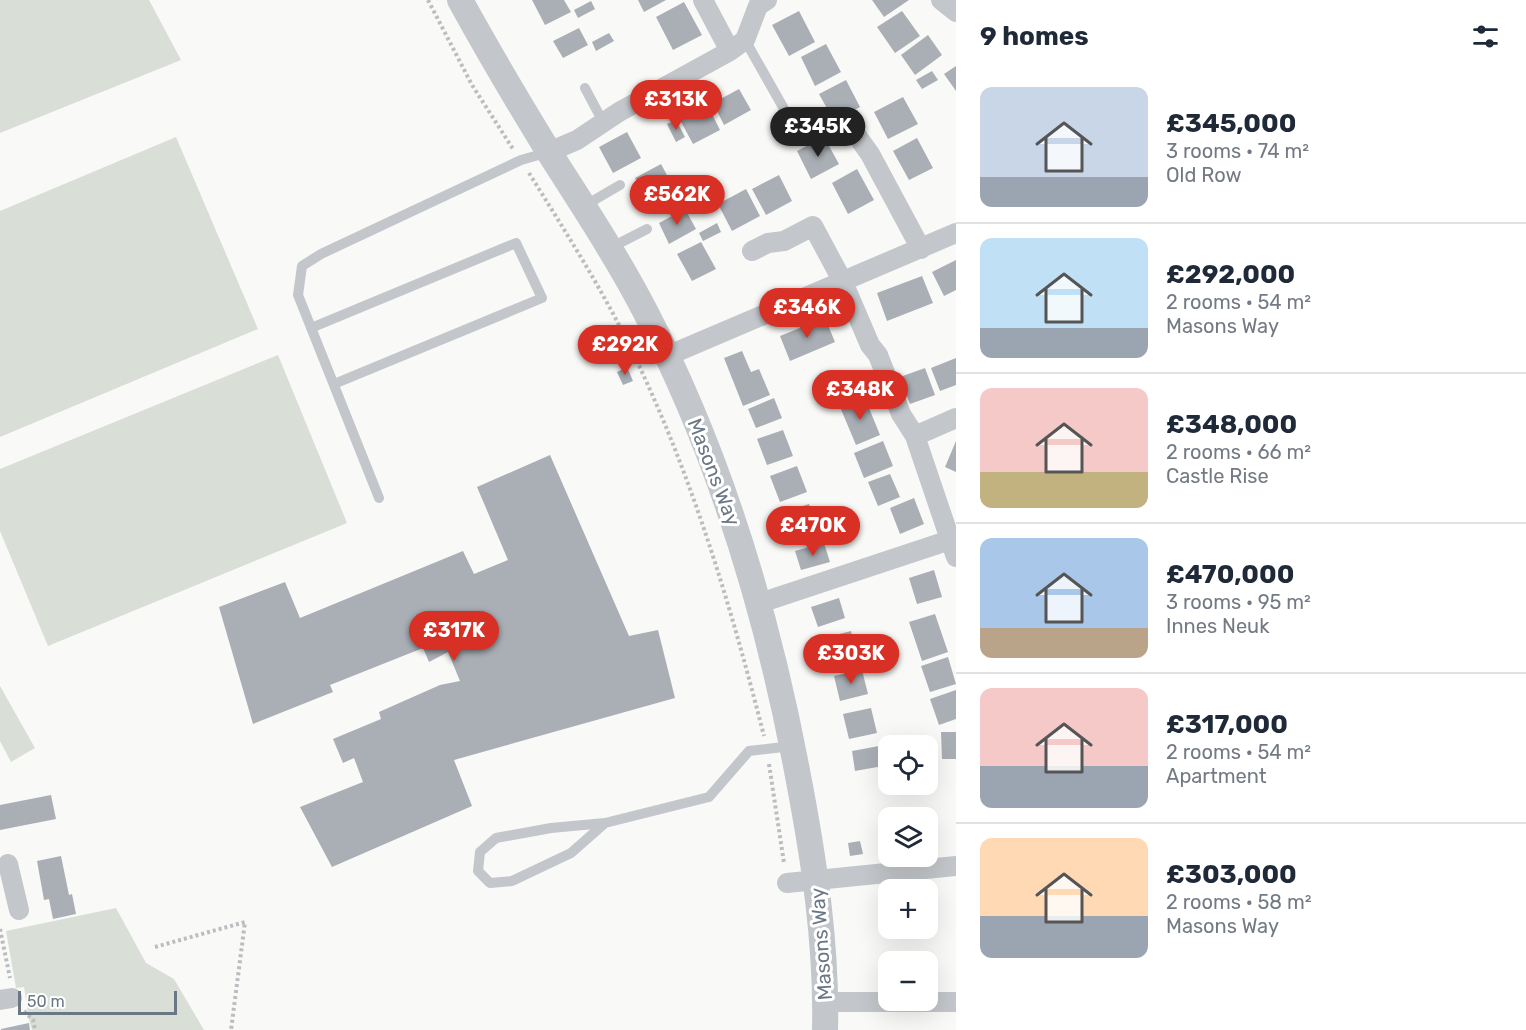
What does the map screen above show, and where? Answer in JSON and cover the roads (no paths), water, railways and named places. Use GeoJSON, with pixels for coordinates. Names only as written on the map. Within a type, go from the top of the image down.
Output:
{"type":"FeatureCollection","features":[{"type":"Feature","properties":{"kind":"street","name":"Masons Way"},"geometry":{"type":"LineString","coordinates":[[460,0],[549,152],[610,248],[667,356],[723,490],[760,603],[782,690],[793,746],[816,878],[826,1002],[825,1030]]}},
{"type":"Feature","properties":{"kind":"street"},"geometry":{"type":"LineString","coordinates":[[703,0],[737,46]]}},
{"type":"Feature","properties":{"kind":"street"},"geometry":{"type":"LineString","coordinates":[[549,152],[577,140],[603,122],[737,46],[758,6],[767,0]]}},
{"type":"Feature","properties":{"kind":"street"},"geometry":{"type":"LineString","coordinates":[[941,0],[956,12]]}},
{"type":"Feature","properties":{"kind":"street"},"geometry":{"type":"LineString","coordinates":[[852,129],[870,154],[921,249]]}},
{"type":"Feature","properties":{"kind":"street"},"geometry":{"type":"LineString","coordinates":[[752,251],[768,243],[784,241],[813,226],[843,282],[870,345],[878,355],[901,414],[915,436],[953,549],[760,603]]}},
{"type":"Feature","properties":{"kind":"street"},"geometry":{"type":"LineString","coordinates":[[667,356],[921,249],[956,232]]}},
{"type":"Feature","properties":{"kind":"street"},"geometry":{"type":"LineString","coordinates":[[915,436],[956,418]]}},
{"type":"Feature","properties":{"kind":"street"},"geometry":{"type":"LineString","coordinates":[[8,864],[7,886],[19,910]]}},
{"type":"Feature","properties":{"kind":"street"},"geometry":{"type":"LineString","coordinates":[[787,883],[816,878],[956,866]]}},
{"type":"Feature","properties":{"kind":"street"},"geometry":{"type":"LineString","coordinates":[[826,1002],[956,1002]]}},
{"type":"Feature","properties":{"kind":"lane"},"geometry":{"type":"LineString","coordinates":[[737,46],[792,123]]}},
{"type":"Feature","properties":{"kind":"lane"},"geometry":{"type":"LineString","coordinates":[[585,88],[603,122]]}},
{"type":"Feature","properties":{"kind":"lane"},"geometry":{"type":"LineString","coordinates":[[379,498],[298,295],[302,266],[321,254],[521,160],[549,152]]}},
{"type":"Feature","properties":{"kind":"lane"},"geometry":{"type":"LineString","coordinates":[[584,206],[620,185]]}},
{"type":"Feature","properties":{"kind":"lane"},"geometry":{"type":"LineString","coordinates":[[610,248],[647,229]]}},
{"type":"Feature","properties":{"kind":"lane"},"geometry":{"type":"LineString","coordinates":[[311,327],[516,243],[542,298],[334,384]]}},
{"type":"Feature","properties":{"kind":"lane"},"geometry":{"type":"LineString","coordinates":[[605,823],[571,853],[512,881],[490,883],[478,871],[480,852],[496,838],[551,828],[605,823],[709,797],[749,751],[793,746]]}}]}
